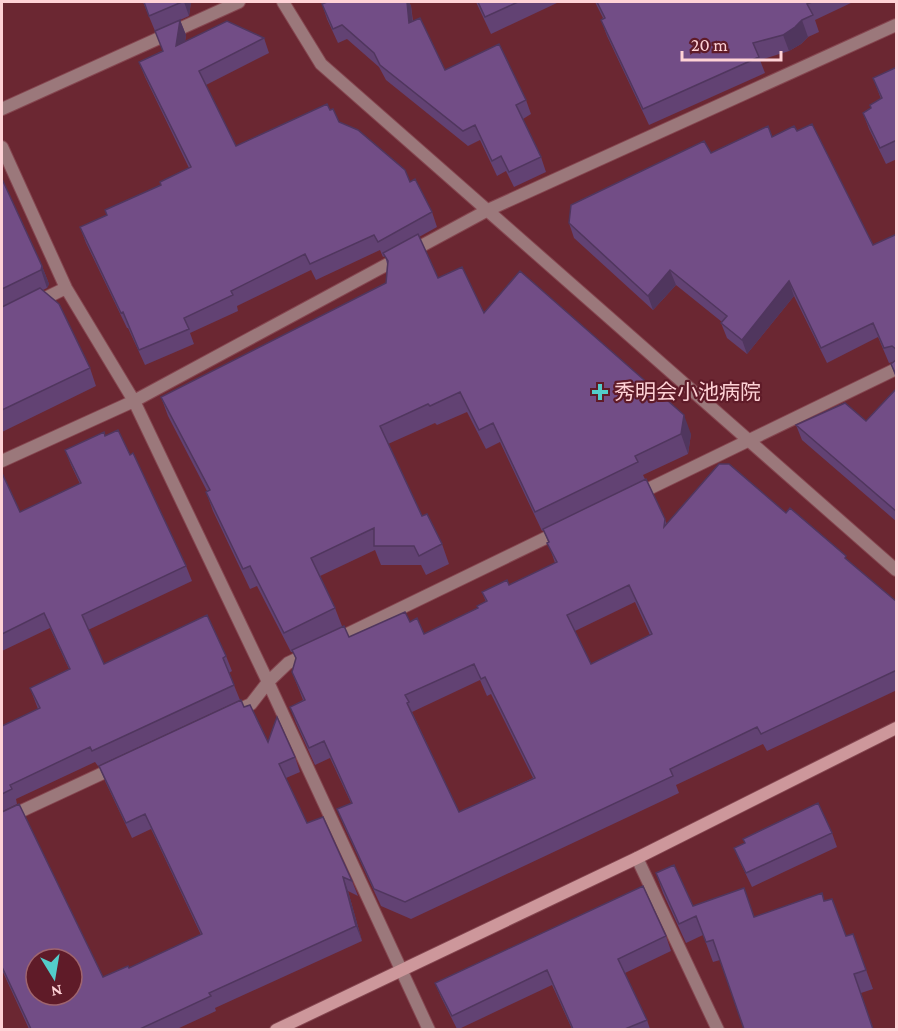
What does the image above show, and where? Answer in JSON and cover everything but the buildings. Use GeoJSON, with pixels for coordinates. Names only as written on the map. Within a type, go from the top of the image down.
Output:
{"type":"FeatureCollection","features":[{"type":"Feature","properties":{"kind":"street"},"geometry":{"type":"LineString","coordinates":[[2,109],[239,2]]}},
{"type":"Feature","properties":{"kind":"street"},"geometry":{"type":"LineString","coordinates":[[283,2],[321,64],[897,570]]}},
{"type":"Feature","properties":{"kind":"street"},"geometry":{"type":"LineString","coordinates":[[2,461],[134,401],[488,210],[897,26]]}},
{"type":"Feature","properties":{"kind":"street"},"geometry":{"type":"LineString","coordinates":[[2,147],[66,288],[134,401],[268,682],[429,1029]]}},
{"type":"Feature","properties":{"kind":"street"},"geometry":{"type":"LineString","coordinates":[[23,309],[66,288]]}},
{"type":"Feature","properties":{"kind":"street"},"geometry":{"type":"LineString","coordinates":[[621,502],[897,369]]}},
{"type":"Feature","properties":{"kind":"street"},"geometry":{"type":"LineString","coordinates":[[219,718],[251,704],[268,682],[288,663],[567,528]]}},
{"type":"Feature","properties":{"kind":"street"},"geometry":{"type":"LineString","coordinates":[[276,1029],[637,858],[897,728]]}},
{"type":"Feature","properties":{"kind":"street"},"geometry":{"type":"LineString","coordinates":[[2,820],[124,763]]}},
{"type":"Feature","properties":{"kind":"street"},"geometry":{"type":"LineString","coordinates":[[637,858],[718,1029]]}},
{"type":"Feature","properties":{"kind":"place","name":"秀明会小池病院"},"geometry":{"type":"Point","coordinates":[600,392]}}]}
